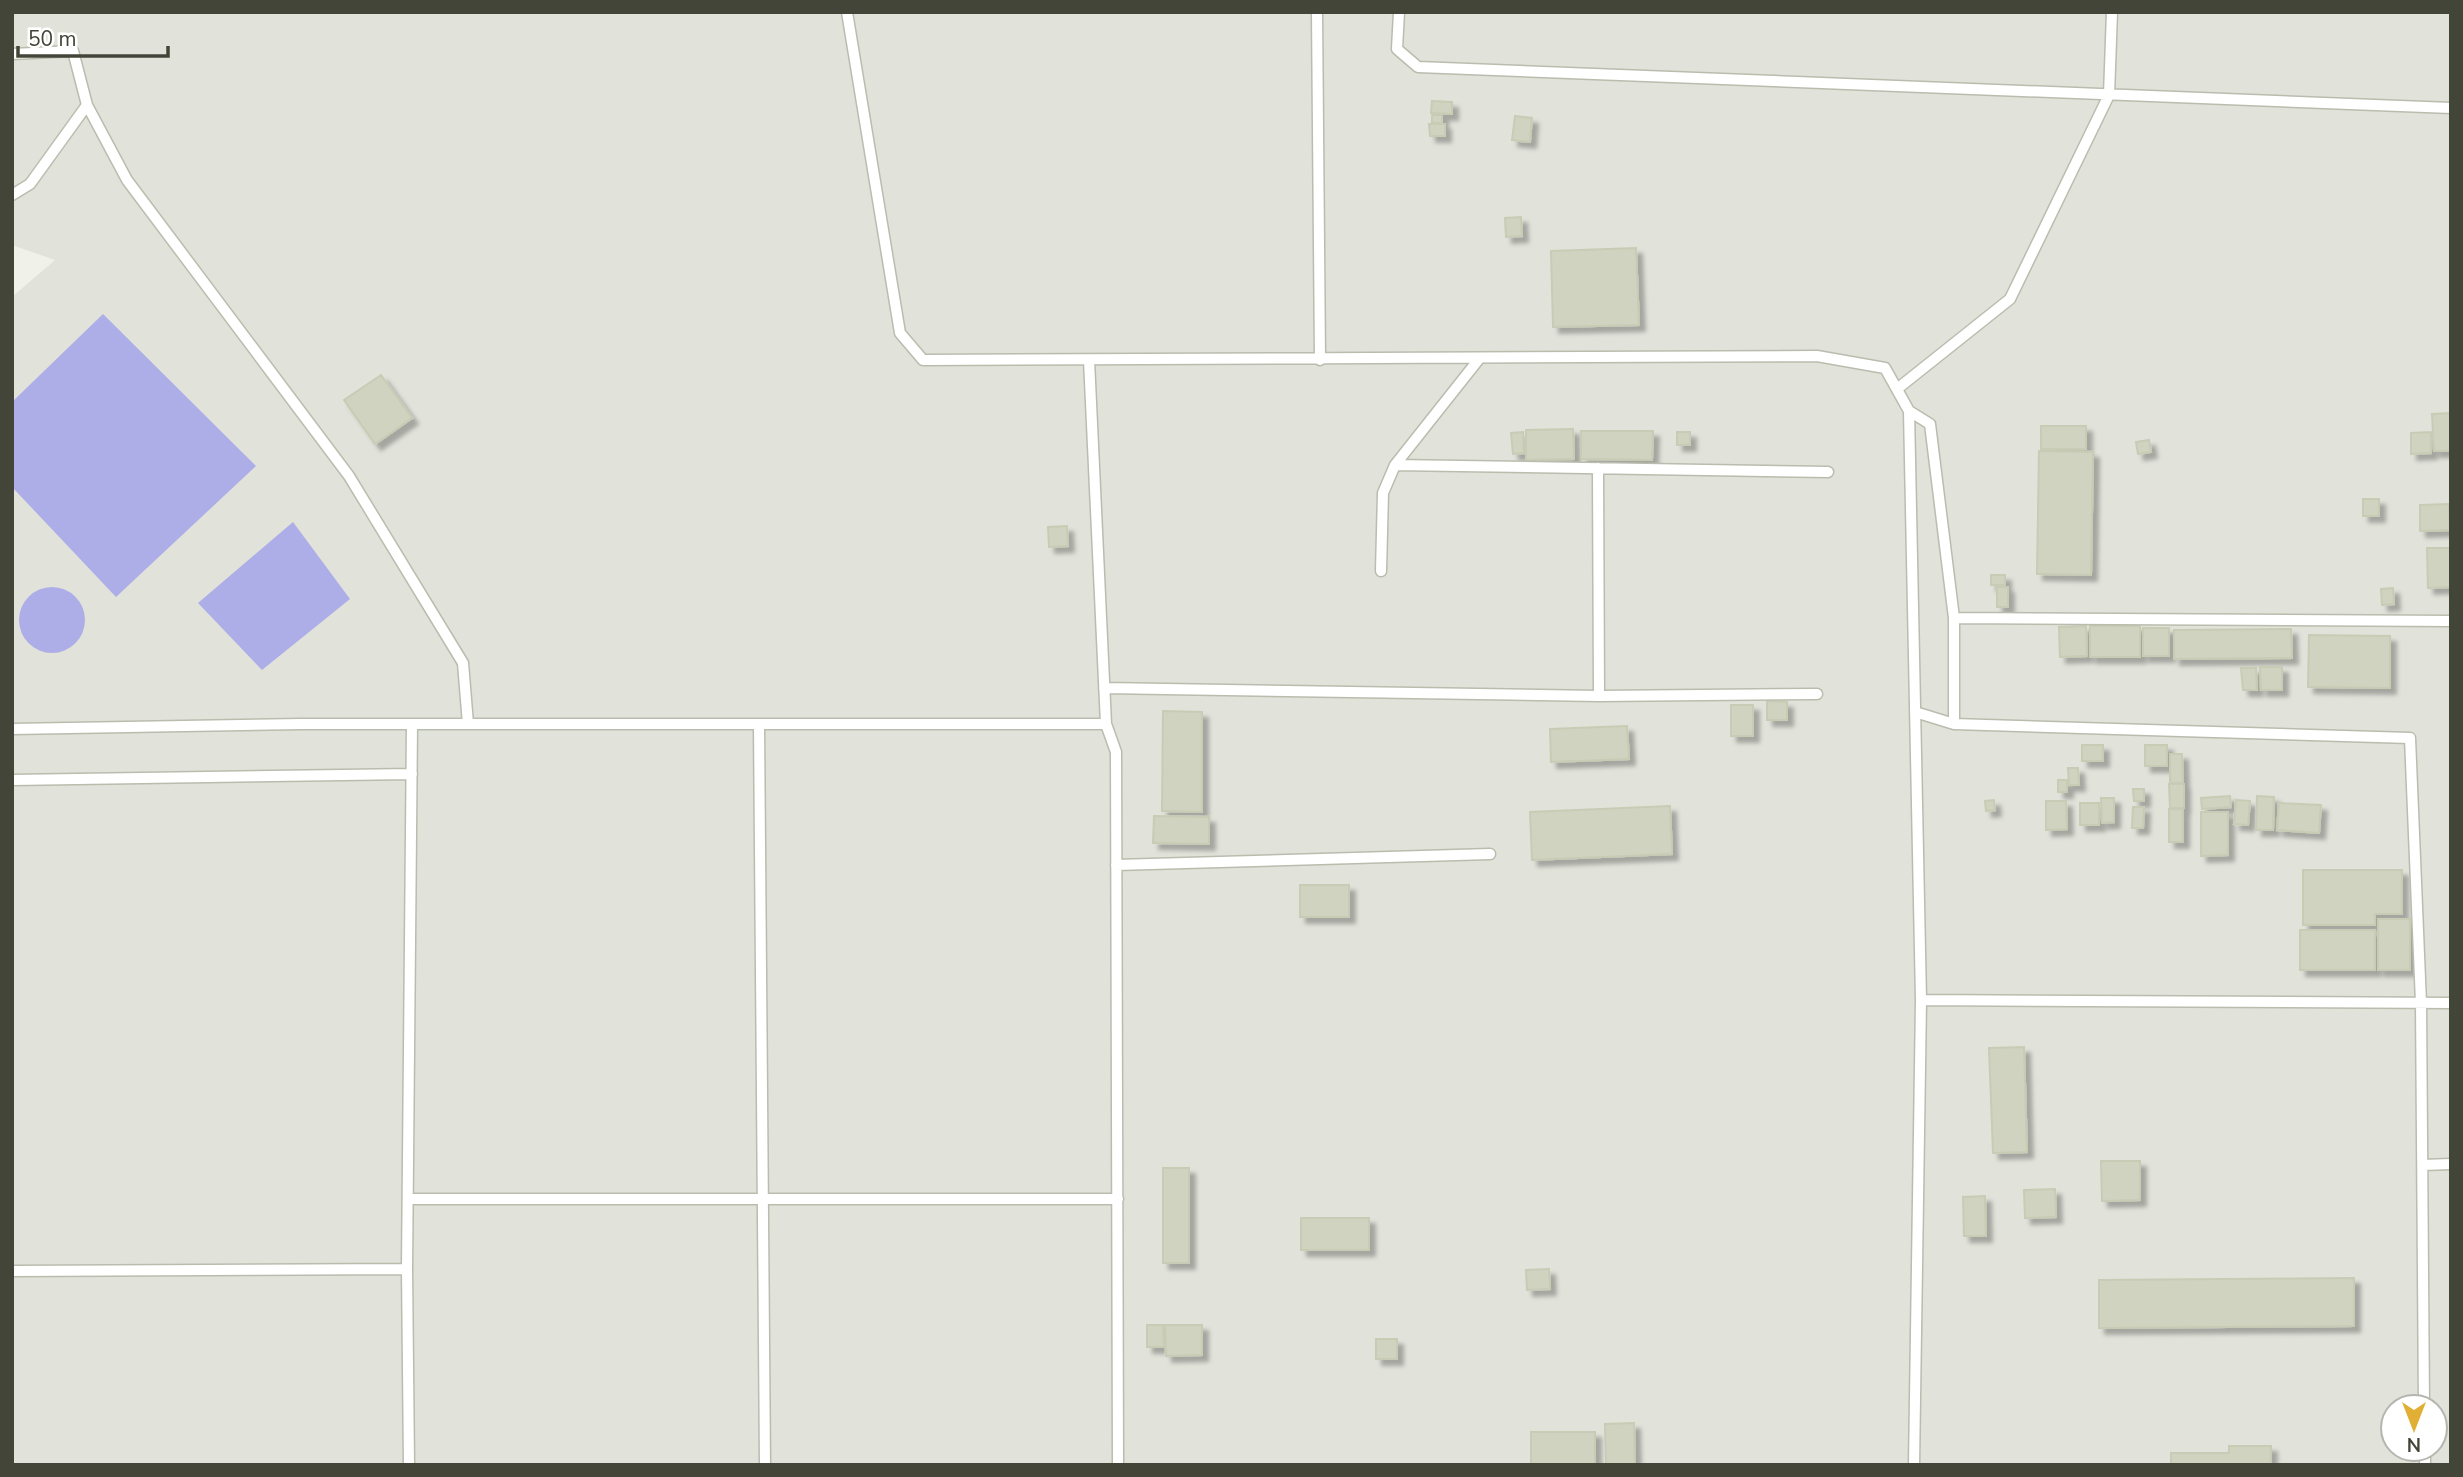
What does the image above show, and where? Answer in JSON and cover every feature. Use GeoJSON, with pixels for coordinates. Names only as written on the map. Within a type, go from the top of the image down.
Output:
{"type":"FeatureCollection","features":[{"type":"Feature","properties":{"kind":"lane"},"geometry":{"type":"LineString","coordinates":[[847,12],[900,333],[923,360],[1817,356],[1885,368],[1909,411],[1921,1000],[1914,1465]]}},
{"type":"Feature","properties":{"kind":"lane"},"geometry":{"type":"LineString","coordinates":[[1317,12],[1320,360]]}},
{"type":"Feature","properties":{"kind":"lane"},"geometry":{"type":"LineString","coordinates":[[1399,12],[1397,49],[1418,68],[2451,108]]}},
{"type":"Feature","properties":{"kind":"lane"},"geometry":{"type":"LineString","coordinates":[[1897,389],[2010,299],[2109,95],[2112,12]]}},
{"type":"Feature","properties":{"kind":"lane"},"geometry":{"type":"LineString","coordinates":[[12,54],[73,51],[87,105],[127,180],[349,476],[463,663],[468,724]]}},
{"type":"Feature","properties":{"kind":"lane"},"geometry":{"type":"LineString","coordinates":[[12,195],[30,184],[87,105]]}},
{"type":"Feature","properties":{"kind":"lane"},"geometry":{"type":"LineString","coordinates":[[1381,571],[1383,493],[1395,465],[1479,359]]}},
{"type":"Feature","properties":{"kind":"lane"},"geometry":{"type":"LineString","coordinates":[[1089,360],[1106,724],[1116,752],[1118,1465]]}},
{"type":"Feature","properties":{"kind":"lane"},"geometry":{"type":"LineString","coordinates":[[1909,411],[1930,424],[1954,618],[1954,724]]}},
{"type":"Feature","properties":{"kind":"lane"},"geometry":{"type":"LineString","coordinates":[[1395,465],[1828,472]]}},
{"type":"Feature","properties":{"kind":"lane"},"geometry":{"type":"LineString","coordinates":[[1598,468],[1599,696]]}},
{"type":"Feature","properties":{"kind":"lane"},"geometry":{"type":"LineString","coordinates":[[1954,618],[2451,621]]}},
{"type":"Feature","properties":{"kind":"lane"},"geometry":{"type":"LineString","coordinates":[[1104,688],[1599,696],[1817,694]]}},
{"type":"Feature","properties":{"kind":"lane"},"geometry":{"type":"LineString","coordinates":[[1915,712],[1954,724],[2410,738],[2421,1003],[2424,1393]]}},
{"type":"Feature","properties":{"kind":"lane"},"geometry":{"type":"LineString","coordinates":[[409,1465],[407,1269],[412,724]]}},
{"type":"Feature","properties":{"kind":"lane"},"geometry":{"type":"LineString","coordinates":[[12,729],[412,724],[1106,724]]}},
{"type":"Feature","properties":{"kind":"lane"},"geometry":{"type":"LineString","coordinates":[[759,724],[765,1465]]}},
{"type":"Feature","properties":{"kind":"lane"},"geometry":{"type":"LineString","coordinates":[[12,780],[412,774]]}},
{"type":"Feature","properties":{"kind":"lane"},"geometry":{"type":"LineString","coordinates":[[1116,865],[1490,854]]}},
{"type":"Feature","properties":{"kind":"lane"},"geometry":{"type":"LineString","coordinates":[[1921,1000],[2451,1003]]}},
{"type":"Feature","properties":{"kind":"lane"},"geometry":{"type":"LineString","coordinates":[[2423,1165],[2451,1164]]}},
{"type":"Feature","properties":{"kind":"lane"},"geometry":{"type":"LineString","coordinates":[[408,1199],[1118,1199]]}},
{"type":"Feature","properties":{"kind":"lane"},"geometry":{"type":"LineString","coordinates":[[12,1271],[407,1269]]}},
{"type":"Feature","properties":{"kind":"shaded area"},"geometry":{"type":"Polygon","coordinates":[[[12,12],[2451,12],[2451,1465],[12,1465],[12,297],[55,260],[12,245],[12,12]]]}},
{"type":"Feature","properties":{"kind":"water"},"geometry":{"type":"Polygon","coordinates":[[[103,314],[256,466],[116,597],[12,487],[12,402],[103,314]]]}},
{"type":"Feature","properties":{"kind":"water"},"geometry":{"type":"Polygon","coordinates":[[[293,522],[350,599],[262,670],[198,603],[293,522]]]}},
{"type":"Feature","properties":{"kind":"water"},"geometry":{"type":"Polygon","coordinates":[[[52,587],[65,590],[75,597],[82,607],[85,620],[82,633],[75,643],[65,650],[52,653],[39,650],[29,643],[22,633],[19,620],[22,607],[29,597],[39,590],[52,587]]]}},
{"type":"Feature","properties":{"kind":"building"},"geometry":{"type":"Polygon","coordinates":[[[1432,101],[1452,102],[1452,114],[1431,113],[1432,101]]]}},
{"type":"Feature","properties":{"kind":"building"},"geometry":{"type":"Polygon","coordinates":[[[1432,115],[1442,115],[1442,123],[1432,123],[1432,115]]]}},
{"type":"Feature","properties":{"kind":"building"},"geometry":{"type":"Polygon","coordinates":[[[1515,116],[1532,118],[1530,142],[1512,140],[1515,116]]]}},
{"type":"Feature","properties":{"kind":"building"},"geometry":{"type":"Polygon","coordinates":[[[1429,124],[1445,124],[1445,136],[1430,136],[1429,124]]]}},
{"type":"Feature","properties":{"kind":"building"},"geometry":{"type":"Polygon","coordinates":[[[1521,217],[1522,236],[1506,237],[1505,218],[1521,217]]]}},
{"type":"Feature","properties":{"kind":"building"},"geometry":{"type":"Polygon","coordinates":[[[1636,248],[1639,325],[1553,327],[1551,251],[1636,248]]]}},
{"type":"Feature","properties":{"kind":"building"},"geometry":{"type":"Polygon","coordinates":[[[381,375],[412,418],[375,444],[344,400],[381,375]]]}},
{"type":"Feature","properties":{"kind":"building"},"geometry":{"type":"Polygon","coordinates":[[[2451,413],[2451,451],[2434,451],[2432,414],[2451,413]]]}},
{"type":"Feature","properties":{"kind":"building"},"geometry":{"type":"Polygon","coordinates":[[[2041,426],[2086,426],[2086,449],[2041,449],[2041,426]]]}},
{"type":"Feature","properties":{"kind":"building"},"geometry":{"type":"Polygon","coordinates":[[[1573,429],[1574,459],[1526,460],[1526,430],[1573,429]]]}},
{"type":"Feature","properties":{"kind":"building"},"geometry":{"type":"Polygon","coordinates":[[[1581,431],[1653,431],[1652,460],[1581,459],[1581,431]]]}},
{"type":"Feature","properties":{"kind":"building"},"geometry":{"type":"Polygon","coordinates":[[[1523,432],[1524,453],[1513,454],[1511,433],[1523,432]]]}},
{"type":"Feature","properties":{"kind":"building"},"geometry":{"type":"Polygon","coordinates":[[[1677,432],[1690,432],[1690,445],[1677,445],[1677,432]]]}},
{"type":"Feature","properties":{"kind":"building"},"geometry":{"type":"Polygon","coordinates":[[[2431,432],[2431,453],[2411,454],[2411,433],[2431,432]]]}},
{"type":"Feature","properties":{"kind":"building"},"geometry":{"type":"Polygon","coordinates":[[[2149,440],[2151,452],[2138,454],[2136,442],[2149,440]]]}},
{"type":"Feature","properties":{"kind":"building"},"geometry":{"type":"Polygon","coordinates":[[[2039,451],[2093,452],[2091,575],[2037,574],[2039,451]]]}},
{"type":"Feature","properties":{"kind":"building"},"geometry":{"type":"Polygon","coordinates":[[[2363,499],[2379,499],[2379,516],[2363,516],[2363,499]]]}},
{"type":"Feature","properties":{"kind":"building"},"geometry":{"type":"Polygon","coordinates":[[[2449,504],[2450,530],[2420,531],[2420,505],[2449,504]]]}},
{"type":"Feature","properties":{"kind":"building"},"geometry":{"type":"Polygon","coordinates":[[[1067,526],[1068,546],[1049,547],[1048,527],[1067,526]]]}},
{"type":"Feature","properties":{"kind":"building"},"geometry":{"type":"Polygon","coordinates":[[[2427,548],[2451,548],[2451,587],[2428,588],[2427,548]]]}},
{"type":"Feature","properties":{"kind":"building"},"geometry":{"type":"Polygon","coordinates":[[[1991,575],[2005,575],[2005,585],[1991,585],[1991,575]]]}},
{"type":"Feature","properties":{"kind":"building"},"geometry":{"type":"Polygon","coordinates":[[[1997,587],[2008,587],[2008,607],[1997,607],[1997,587]]]}},
{"type":"Feature","properties":{"kind":"building"},"geometry":{"type":"Polygon","coordinates":[[[2393,588],[2394,604],[2382,605],[2381,589],[2393,588]]]}},
{"type":"Feature","properties":{"kind":"building"},"geometry":{"type":"Polygon","coordinates":[[[2086,626],[2087,656],[2060,657],[2059,627],[2086,626]]]}},
{"type":"Feature","properties":{"kind":"building"},"geometry":{"type":"Polygon","coordinates":[[[2090,626],[2140,626],[2140,657],[2090,657],[2090,626]]]}},
{"type":"Feature","properties":{"kind":"building"},"geometry":{"type":"Polygon","coordinates":[[[2143,628],[2169,628],[2169,656],[2143,656],[2143,628]]]}},
{"type":"Feature","properties":{"kind":"building"},"geometry":{"type":"Polygon","coordinates":[[[2291,629],[2292,658],[2174,659],[2174,630],[2291,629]]]}},
{"type":"Feature","properties":{"kind":"building"},"geometry":{"type":"Polygon","coordinates":[[[2309,635],[2390,636],[2390,688],[2308,687],[2309,635]]]}},
{"type":"Feature","properties":{"kind":"building"},"geometry":{"type":"Polygon","coordinates":[[[2260,667],[2282,667],[2282,690],[2261,690],[2260,667]]]}},
{"type":"Feature","properties":{"kind":"building"},"geometry":{"type":"Polygon","coordinates":[[[2241,668],[2256,668],[2257,690],[2243,690],[2241,668]]]}},
{"type":"Feature","properties":{"kind":"building"},"geometry":{"type":"Polygon","coordinates":[[[1767,701],[1787,702],[1787,720],[1767,720],[1767,701]]]}},
{"type":"Feature","properties":{"kind":"building"},"geometry":{"type":"Polygon","coordinates":[[[1731,705],[1753,705],[1753,736],[1731,736],[1731,705]]]}},
{"type":"Feature","properties":{"kind":"building"},"geometry":{"type":"Polygon","coordinates":[[[1163,711],[1202,712],[1202,812],[1162,811],[1163,711]]]}},
{"type":"Feature","properties":{"kind":"building"},"geometry":{"type":"Polygon","coordinates":[[[1627,726],[1629,759],[1551,762],[1550,729],[1627,726]]]}},
{"type":"Feature","properties":{"kind":"building"},"geometry":{"type":"Polygon","coordinates":[[[2082,745],[2103,745],[2103,761],[2082,761],[2082,745]]]}},
{"type":"Feature","properties":{"kind":"building"},"geometry":{"type":"Polygon","coordinates":[[[2145,745],[2167,745],[2167,766],[2145,766],[2145,745]]]}},
{"type":"Feature","properties":{"kind":"building"},"geometry":{"type":"Polygon","coordinates":[[[2170,754],[2182,754],[2183,783],[2170,783],[2170,754]]]}},
{"type":"Feature","properties":{"kind":"building"},"geometry":{"type":"Polygon","coordinates":[[[2068,768],[2078,768],[2079,785],[2069,785],[2068,768]]]}},
{"type":"Feature","properties":{"kind":"building"},"geometry":{"type":"Polygon","coordinates":[[[2058,780],[2067,780],[2067,792],[2058,792],[2058,780]]]}},
{"type":"Feature","properties":{"kind":"building"},"geometry":{"type":"Polygon","coordinates":[[[2169,784],[2184,784],[2184,808],[2170,808],[2169,784]]]}},
{"type":"Feature","properties":{"kind":"building"},"geometry":{"type":"Polygon","coordinates":[[[2133,789],[2144,789],[2144,801],[2134,801],[2133,789]]]}},
{"type":"Feature","properties":{"kind":"building"},"geometry":{"type":"Polygon","coordinates":[[[2230,796],[2231,807],[2202,809],[2201,798],[2230,796]]]}},
{"type":"Feature","properties":{"kind":"building"},"geometry":{"type":"Polygon","coordinates":[[[2257,796],[2274,797],[2273,830],[2256,830],[2257,796]]]}},
{"type":"Feature","properties":{"kind":"building"},"geometry":{"type":"Polygon","coordinates":[[[2101,798],[2114,798],[2114,822],[2102,823],[2101,798]]]}},
{"type":"Feature","properties":{"kind":"building"},"geometry":{"type":"Polygon","coordinates":[[[1994,800],[1995,810],[1986,811],[1985,801],[1994,800]]]}},
{"type":"Feature","properties":{"kind":"building"},"geometry":{"type":"Polygon","coordinates":[[[2236,800],[2250,801],[2248,825],[2234,824],[2236,800]]]}},
{"type":"Feature","properties":{"kind":"building"},"geometry":{"type":"Polygon","coordinates":[[[2046,801],[2066,801],[2067,829],[2046,830],[2046,801]]]}},
{"type":"Feature","properties":{"kind":"building"},"geometry":{"type":"Polygon","coordinates":[[[2080,803],[2099,803],[2099,825],[2080,825],[2080,803]]]}},
{"type":"Feature","properties":{"kind":"building"},"geometry":{"type":"Polygon","coordinates":[[[2279,803],[2321,805],[2319,833],[2277,830],[2279,803]]]}},
{"type":"Feature","properties":{"kind":"building"},"geometry":{"type":"Polygon","coordinates":[[[1670,806],[1672,854],[1532,860],[1530,812],[1670,806]]]}},
{"type":"Feature","properties":{"kind":"building"},"geometry":{"type":"Polygon","coordinates":[[[2133,807],[2144,807],[2143,828],[2132,828],[2133,807]]]}},
{"type":"Feature","properties":{"kind":"building"},"geometry":{"type":"Polygon","coordinates":[[[2169,809],[2183,809],[2183,842],[2169,842],[2169,809]]]}},
{"type":"Feature","properties":{"kind":"building"},"geometry":{"type":"Polygon","coordinates":[[[2201,812],[2228,812],[2228,855],[2201,856],[2201,812]]]}},
{"type":"Feature","properties":{"kind":"building"},"geometry":{"type":"Polygon","coordinates":[[[1154,816],[1209,817],[1209,844],[1153,843],[1154,816]]]}},
{"type":"Feature","properties":{"kind":"building"},"geometry":{"type":"Polygon","coordinates":[[[2303,870],[2402,870],[2402,914],[2375,914],[2375,925],[2303,925],[2303,870]]]}},
{"type":"Feature","properties":{"kind":"building"},"geometry":{"type":"Polygon","coordinates":[[[1300,885],[1349,885],[1349,917],[1300,917],[1300,885]]]}},
{"type":"Feature","properties":{"kind":"building"},"geometry":{"type":"Polygon","coordinates":[[[2378,919],[2410,919],[2410,970],[2378,970],[2378,919]]]}},
{"type":"Feature","properties":{"kind":"building"},"geometry":{"type":"Polygon","coordinates":[[[2300,930],[2375,930],[2375,970],[2300,970],[2300,930]]]}},
{"type":"Feature","properties":{"kind":"building"},"geometry":{"type":"Polygon","coordinates":[[[2024,1047],[2027,1152],[1993,1153],[1989,1048],[2024,1047]]]}},
{"type":"Feature","properties":{"kind":"building"},"geometry":{"type":"Polygon","coordinates":[[[2101,1161],[2140,1161],[2140,1200],[2102,1201],[2101,1161]]]}},
{"type":"Feature","properties":{"kind":"building"},"geometry":{"type":"Polygon","coordinates":[[[1163,1168],[1189,1168],[1189,1263],[1163,1263],[1163,1168]]]}},
{"type":"Feature","properties":{"kind":"building"},"geometry":{"type":"Polygon","coordinates":[[[2055,1189],[2056,1217],[2025,1218],[2024,1190],[2055,1189]]]}},
{"type":"Feature","properties":{"kind":"building"},"geometry":{"type":"Polygon","coordinates":[[[1985,1196],[1986,1236],[1964,1236],[1963,1197],[1985,1196]]]}},
{"type":"Feature","properties":{"kind":"building"},"geometry":{"type":"Polygon","coordinates":[[[1301,1218],[1369,1218],[1369,1250],[1301,1250],[1301,1218]]]}},
{"type":"Feature","properties":{"kind":"building"},"geometry":{"type":"Polygon","coordinates":[[[1549,1269],[1550,1289],[1527,1290],[1526,1270],[1549,1269]]]}},
{"type":"Feature","properties":{"kind":"building"},"geometry":{"type":"Polygon","coordinates":[[[2354,1278],[2354,1326],[2099,1328],[2099,1280],[2354,1278]]]}},
{"type":"Feature","properties":{"kind":"building"},"geometry":{"type":"Polygon","coordinates":[[[1147,1325],[1163,1325],[1164,1347],[1147,1347],[1147,1325]]]}},
{"type":"Feature","properties":{"kind":"building"},"geometry":{"type":"Polygon","coordinates":[[[1165,1325],[1202,1325],[1202,1355],[1166,1356],[1165,1325]]]}},
{"type":"Feature","properties":{"kind":"building"},"geometry":{"type":"Polygon","coordinates":[[[1376,1339],[1397,1339],[1397,1359],[1376,1359],[1376,1339]]]}},
{"type":"Feature","properties":{"kind":"building"},"geometry":{"type":"Polygon","coordinates":[[[1634,1423],[1635,1465],[1606,1465],[1605,1424],[1634,1423]]]}},
{"type":"Feature","properties":{"kind":"building"},"geometry":{"type":"Polygon","coordinates":[[[1531,1432],[1595,1432],[1595,1465],[1531,1465],[1531,1432]]]}},
{"type":"Feature","properties":{"kind":"building"},"geometry":{"type":"Polygon","coordinates":[[[2229,1446],[2271,1446],[2271,1465],[2171,1465],[2171,1453],[2229,1453],[2229,1446]]]}}]}
